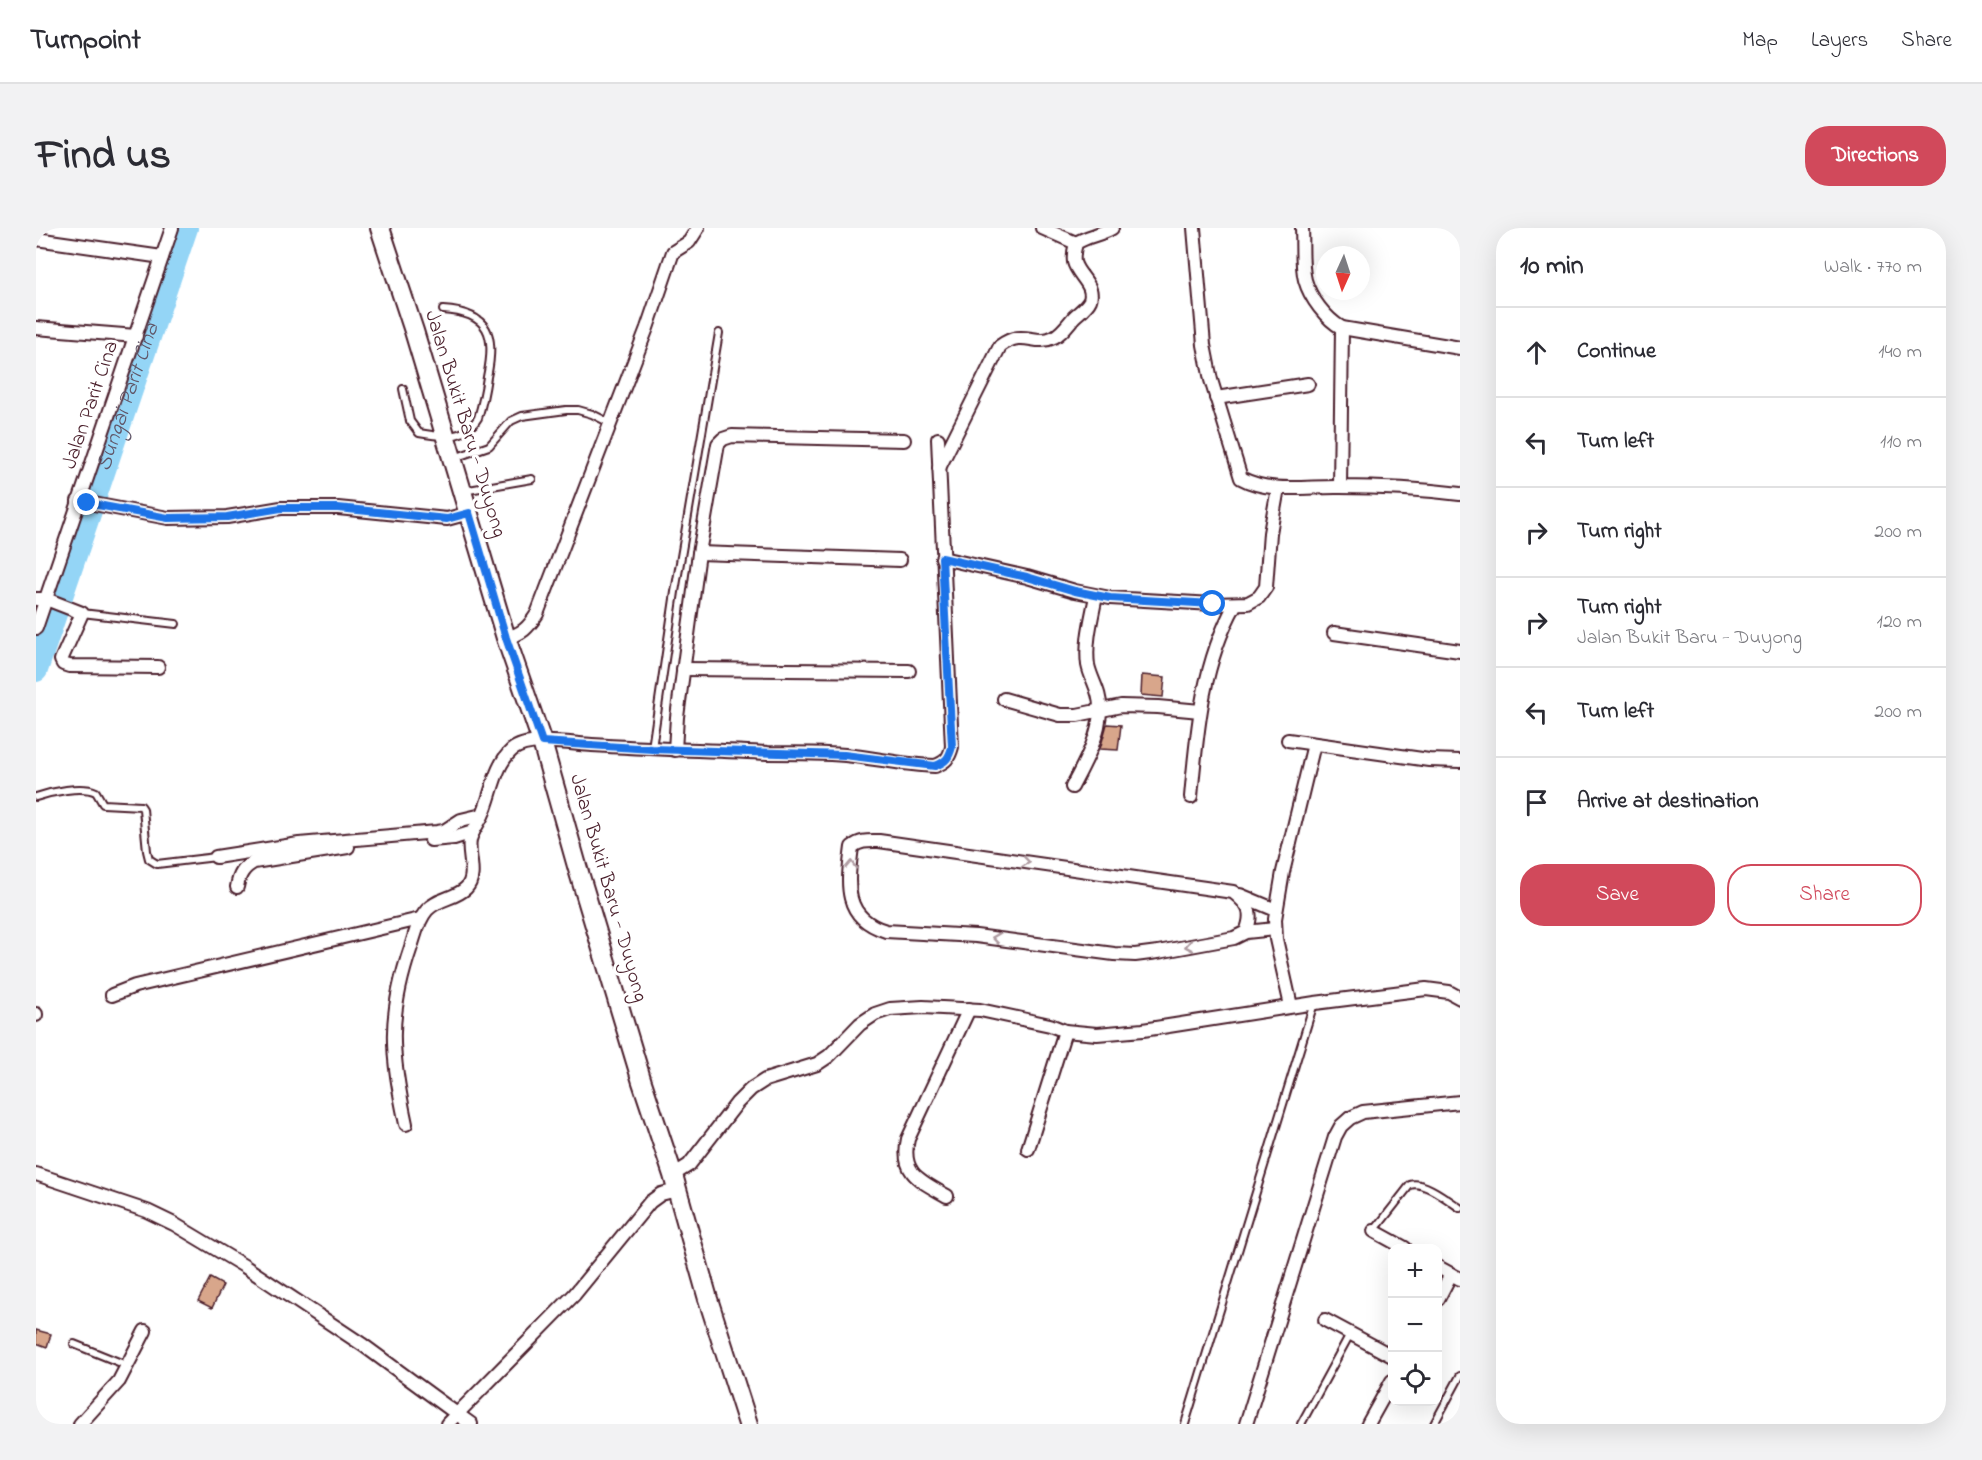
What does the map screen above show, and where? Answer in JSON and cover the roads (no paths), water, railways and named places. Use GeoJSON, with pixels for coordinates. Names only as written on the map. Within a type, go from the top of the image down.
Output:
{"type":"FeatureCollection","features":[{"type":"Feature","properties":{"kind":"main road","name":"Jalan Bukit Baru - Duyong"},"geometry":{"type":"LineString","coordinates":[[380,228],[411,320],[506,638],[542,742],[642,1082],[748,1424]]}},
{"type":"Feature","properties":{"kind":"street","name":"Jalan Parit Cina"},"geometry":{"type":"LineString","coordinates":[[36,628],[50,602],[172,228]]}},
{"type":"Feature","properties":{"kind":"street"},"geometry":{"type":"LineString","coordinates":[[506,638],[517,635],[528,628],[537,614],[647,328],[673,252],[689,242],[698,228]]}},
{"type":"Feature","properties":{"kind":"street"},"geometry":{"type":"LineString","coordinates":[[1042,228],[1076,243]]}},
{"type":"Feature","properties":{"kind":"street"},"geometry":{"type":"LineString","coordinates":[[938,470],[1000,346],[1009,340],[1021,337],[1042,340],[1052,338],[1059,334],[1091,299],[1090,288],[1075,265],[1073,253],[1076,243],[1085,237],[1102,234],[1112,228]]}},
{"type":"Feature","properties":{"kind":"street"},"geometry":{"type":"LineString","coordinates":[[1194,228],[1204,345],[1216,398],[1240,478],[1250,483],[1278,488],[1340,487],[1460,494]]}},
{"type":"Feature","properties":{"kind":"street"},"geometry":{"type":"LineString","coordinates":[[1302,228],[1305,280],[1332,322],[1342,328],[1460,348]]}},
{"type":"Feature","properties":{"kind":"street"},"geometry":{"type":"LineString","coordinates":[[36,239],[162,257]]}},
{"type":"Feature","properties":{"kind":"street"},"geometry":{"type":"LineString","coordinates":[[36,328],[136,336]]}},
{"type":"Feature","properties":{"kind":"street"},"geometry":{"type":"LineString","coordinates":[[1340,487],[1342,328]]}},
{"type":"Feature","properties":{"kind":"street"},"geometry":{"type":"LineString","coordinates":[[1216,398],[1308,384]]}},
{"type":"Feature","properties":{"kind":"street"},"geometry":{"type":"LineString","coordinates":[[675,750],[677,717],[699,553],[718,444],[723,439],[738,436],[904,440]]}},
{"type":"Feature","properties":{"kind":"street"},"geometry":{"type":"LineString","coordinates":[[406,1124],[395,1074],[392,1042],[395,1003],[404,965],[420,920],[433,904],[466,888],[471,880],[469,850],[473,832],[505,759],[513,750],[524,744],[542,742],[675,750],[844,755],[922,766],[944,763],[950,756],[952,747],[938,439]]}},
{"type":"Feature","properties":{"kind":"street"},"geometry":{"type":"LineString","coordinates":[[942,558],[1027,577],[1096,596],[1131,601],[1235,605],[1248,603],[1259,597],[1266,587],[1270,533],[1278,488]]}},
{"type":"Feature","properties":{"kind":"street"},"geometry":{"type":"LineString","coordinates":[[82,502],[168,518],[227,517],[281,508],[338,508],[447,519],[469,513]]}},
{"type":"Feature","properties":{"kind":"street"},"geometry":{"type":"LineString","coordinates":[[699,553],[900,560]]}},
{"type":"Feature","properties":{"kind":"street"},"geometry":{"type":"LineString","coordinates":[[1071,787],[1091,745],[1100,711],[1100,698],[1088,663],[1091,620],[1096,596]]}},
{"type":"Feature","properties":{"kind":"street"},"geometry":{"type":"LineString","coordinates":[[50,602],[82,613],[61,660],[63,664],[69,666],[158,667]]}},
{"type":"Feature","properties":{"kind":"street"},"geometry":{"type":"LineString","coordinates":[[1191,797],[1200,711],[1214,649],[1235,605]]}},
{"type":"Feature","properties":{"kind":"street"},"geometry":{"type":"LineString","coordinates":[[1334,633],[1460,651]]}},
{"type":"Feature","properties":{"kind":"street"},"geometry":{"type":"LineString","coordinates":[[683,669],[909,671]]}},
{"type":"Feature","properties":{"kind":"street"},"geometry":{"type":"LineString","coordinates":[[1004,699],[1060,715],[1077,715],[1122,706],[1200,711]]}},
{"type":"Feature","properties":{"kind":"street"},"geometry":{"type":"LineString","coordinates":[[1288,740],[1429,760],[1460,761]]}},
{"type":"Feature","properties":{"kind":"street"},"geometry":{"type":"LineString","coordinates":[[1291,1006],[1275,929],[1276,910],[1314,744]]}},
{"type":"Feature","properties":{"kind":"street"},"geometry":{"type":"LineString","coordinates":[[216,858],[299,844],[444,831],[461,820],[482,815]]}},
{"type":"Feature","properties":{"kind":"street"},"geometry":{"type":"LineString","coordinates":[[237,887],[240,873],[246,866],[265,859],[346,848],[454,838],[473,832]]}},
{"type":"Feature","properties":{"kind":"street"},"geometry":{"type":"LineString","coordinates":[[1275,929],[1246,932],[1234,938],[1135,955],[976,936],[886,931],[863,920],[853,907],[850,897],[852,847],[858,842],[879,841],[1233,892],[1276,910]]}},
{"type":"Feature","properties":{"kind":"street"},"geometry":{"type":"LineString","coordinates":[[1233,892],[1246,902],[1250,911],[1246,932]]}},
{"type":"Feature","properties":{"kind":"street"},"geometry":{"type":"LineString","coordinates":[[112,995],[135,986],[420,920]]}},
{"type":"Feature","properties":{"kind":"street"},"geometry":{"type":"LineString","coordinates":[[447,1424],[574,1295],[650,1202],[675,1183],[737,1103],[751,1089],[765,1080],[818,1064],[860,1024],[875,1014],[901,1008],[969,1009],[1065,1031],[1113,1034],[1224,1019],[1291,1006],[1426,989],[1449,992],[1460,998]]}},
{"type":"Feature","properties":{"kind":"street"},"geometry":{"type":"LineString","coordinates":[[947,1196],[919,1180],[911,1172],[906,1162],[905,1151],[908,1139],[969,1009]]}},
{"type":"Feature","properties":{"kind":"street"},"geometry":{"type":"LineString","coordinates":[[1028,1149],[1065,1031]]}},
{"type":"Feature","properties":{"kind":"street"},"geometry":{"type":"LineString","coordinates":[[1246,1424],[1317,1191],[1335,1137],[1341,1126],[1350,1118],[1363,1112],[1460,1102]]}},
{"type":"Feature","properties":{"kind":"street"},"geometry":{"type":"LineString","coordinates":[[36,1174],[147,1211],[174,1224],[244,1266],[363,1345],[471,1424]]}},
{"type":"Feature","properties":{"kind":"street"},"geometry":{"type":"LineString","coordinates":[[1374,1231],[1398,1244]]}},
{"type":"Feature","properties":{"kind":"street"},"geometry":{"type":"LineString","coordinates":[[1438,1298],[1455,1277]]}},
{"type":"Feature","properties":{"kind":"street"},"geometry":{"type":"LineString","coordinates":[[1324,1320],[1388,1354]]}},
{"type":"Feature","properties":{"kind":"street"},"geometry":{"type":"LineString","coordinates":[[80,1424],[119,1381],[144,1331]]}},
{"type":"Feature","properties":{"kind":"street"},"geometry":{"type":"LineString","coordinates":[[1368,1424],[1388,1388]]}},
{"type":"Feature","properties":{"kind":"lane"},"geometry":{"type":"LineString","coordinates":[[403,389],[410,421],[419,433],[446,437],[468,429],[478,418],[492,357],[489,331],[481,321],[469,314],[443,310]]}},
{"type":"Feature","properties":{"kind":"lane"},"geometry":{"type":"LineString","coordinates":[[652,749],[675,592],[719,333]]}},
{"type":"Feature","properties":{"kind":"lane"},"geometry":{"type":"LineString","coordinates":[[452,458],[489,446],[511,421],[522,416],[578,410],[610,423]]}},
{"type":"Feature","properties":{"kind":"lane"},"geometry":{"type":"LineString","coordinates":[[462,491],[532,479]]}},
{"type":"Feature","properties":{"kind":"lane"},"geometry":{"type":"LineString","coordinates":[[82,613],[176,624]]}},
{"type":"Feature","properties":{"kind":"lane"},"geometry":{"type":"LineString","coordinates":[[36,797],[62,791],[88,789],[96,792],[103,804],[141,806],[144,809],[149,859],[157,864],[216,858]]}},
{"type":"Feature","properties":{"kind":"lane"},"geometry":{"type":"LineString","coordinates":[[1185,1424],[1314,1003]]}},
{"type":"Feature","properties":{"kind":"lane"},"geometry":{"type":"LineString","coordinates":[[1374,1231],[1410,1185],[1415,1183],[1423,1185],[1460,1208]]}},
{"type":"Feature","properties":{"kind":"lane"},"geometry":{"type":"LineString","coordinates":[[1301,1424],[1350,1334]]}},
{"type":"Feature","properties":{"kind":"lane"},"geometry":{"type":"LineString","coordinates":[[74,1344],[126,1365]]}},
{"type":"Feature","properties":{"kind":"lane"},"geometry":{"type":"LineString","coordinates":[[1434,1424],[1460,1376]]}},
{"type":"Feature","properties":{"kind":"waterway","name":"Sungai Parit Cina"},"geometry":{"type":"LineString","coordinates":[[36,670],[186,228]]}}]}
